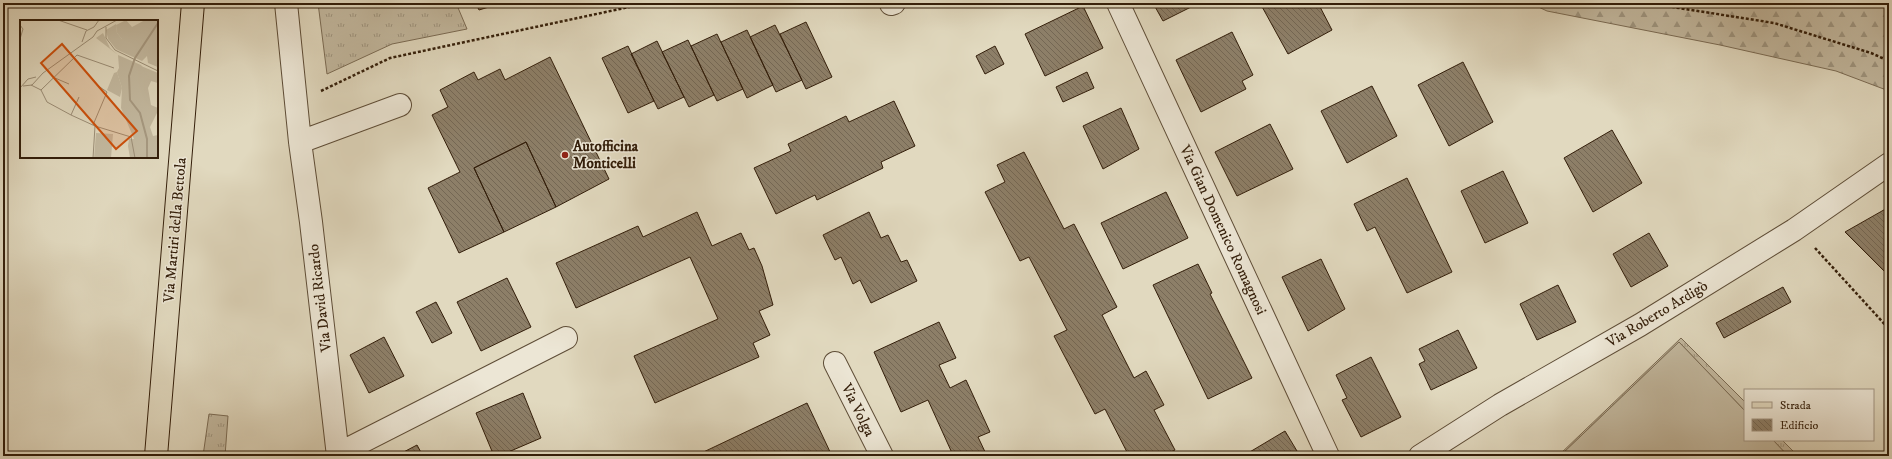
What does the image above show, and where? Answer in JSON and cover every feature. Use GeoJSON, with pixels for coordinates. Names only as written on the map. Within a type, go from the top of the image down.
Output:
{"type":"FeatureCollection","features":[{"type":"Feature","properties":{"kind":"main road","name":"Via Martiri della Bettola"},"geometry":{"type":"LineString","coordinates":[[156,456],[193,3]]}},
{"type":"Feature","properties":{"kind":"street","name":"Via David Ricardo"},"geometry":{"type":"LineString","coordinates":[[286,3],[300,142],[311,222],[338,455],[566,338]]}},
{"type":"Feature","properties":{"kind":"street","name":"Via Gian Domenico Romagnosi"},"geometry":{"type":"LineString","coordinates":[[1118,3],[1328,456]]}},
{"type":"Feature","properties":{"kind":"street"},"geometry":{"type":"LineString","coordinates":[[300,142],[400,105]]}},
{"type":"Feature","properties":{"kind":"street","name":"Via Roberto Ardigò"},"geometry":{"type":"LineString","coordinates":[[1420,456],[1500,405],[1640,325],[1794,230],[1889,164]]}},
{"type":"Feature","properties":{"kind":"street","name":"Via Volga"},"geometry":{"type":"LineString","coordinates":[[835,363],[882,456]]}},
{"type":"Feature","properties":{"kind":"path"},"geometry":{"type":"LineString","coordinates":[[296,99],[325,90],[390,58],[648,3]]}},
{"type":"Feature","properties":{"kind":"path"},"geometry":{"type":"LineString","coordinates":[[1647,3],[1774,23],[1871,53],[1889,61]]}},
{"type":"Feature","properties":{"kind":"path"},"geometry":{"type":"LineString","coordinates":[[1794,230],[1806,238],[1889,329]]}},
{"type":"Feature","properties":{"kind":"green space"},"geometry":{"type":"Polygon","coordinates":[[[318,3],[456,3],[467,29],[392,44],[327,74],[318,3]]]}},
{"type":"Feature","properties":{"kind":"green space"},"geometry":{"type":"Polygon","coordinates":[[[1530,3],[1889,3],[1889,91],[1836,71],[1720,45],[1547,11],[1530,3]]]}},
{"type":"Feature","properties":{"kind":"green space"},"geometry":{"type":"Polygon","coordinates":[[[1681,338],[1744,401],[1744,410],[1679,342],[1560,456],[1558,456],[1681,338]]]}},
{"type":"Feature","properties":{"kind":"green space"},"geometry":{"type":"Polygon","coordinates":[[[1679,342],[1744,410],[1744,441],[1774,441],[1788,456],[1560,456],[1679,342]]]}},
{"type":"Feature","properties":{"kind":"green space"},"geometry":{"type":"Polygon","coordinates":[[[209,414],[228,416],[225,456],[203,456],[209,414]]]}},
{"type":"Feature","properties":{"kind":"green space"},"geometry":{"type":"Polygon","coordinates":[[[1774,441],[1783,441],[1798,456],[1788,456],[1774,441]]]}},
{"type":"Feature","properties":{"kind":"building"},"geometry":{"type":"Polygon","coordinates":[[[471,3],[502,3],[479,10],[477,6],[472,7],[471,3]]]}},
{"type":"Feature","properties":{"kind":"building"},"geometry":{"type":"Polygon","coordinates":[[[1153,3],[1199,3],[1163,21],[1153,3]]]}},
{"type":"Feature","properties":{"kind":"building"},"geometry":{"type":"Polygon","coordinates":[[[1260,3],[1318,3],[1332,30],[1288,54],[1260,3]]]}},
{"type":"Feature","properties":{"kind":"building"},"geometry":{"type":"Polygon","coordinates":[[[1083,6],[1103,48],[1045,76],[1025,34],[1083,6]]]}},
{"type":"Feature","properties":{"kind":"building"},"geometry":{"type":"Polygon","coordinates":[[[806,22],[832,77],[806,89],[780,34],[806,22]]]}},
{"type":"Feature","properties":{"kind":"building"},"geometry":{"type":"Polygon","coordinates":[[[775,25],[802,80],[776,92],[750,37],[775,25]]]}},
{"type":"Feature","properties":{"kind":"building"},"geometry":{"type":"Polygon","coordinates":[[[747,30],[773,85],[747,98],[721,42],[747,30]]]}},
{"type":"Feature","properties":{"kind":"building"},"geometry":{"type":"Polygon","coordinates":[[[1232,32],[1253,75],[1242,81],[1246,89],[1201,112],[1176,60],[1232,32]]]}},
{"type":"Feature","properties":{"kind":"building"},"geometry":{"type":"Polygon","coordinates":[[[717,34],[743,89],[717,101],[691,46],[717,34]]]}},
{"type":"Feature","properties":{"kind":"building"},"geometry":{"type":"Polygon","coordinates":[[[688,40],[714,95],[689,107],[662,52],[688,40]]]}},
{"type":"Feature","properties":{"kind":"building"},"geometry":{"type":"Polygon","coordinates":[[[657,41],[684,97],[658,109],[631,54],[657,41]]]}},
{"type":"Feature","properties":{"kind":"building"},"geometry":{"type":"Polygon","coordinates":[[[628,46],[654,101],[628,113],[602,58],[628,46]]]}},
{"type":"Feature","properties":{"kind":"building"},"geometry":{"type":"Polygon","coordinates":[[[995,46],[1004,64],[985,74],[976,56],[995,46]]]}},
{"type":"Feature","properties":{"kind":"building","name":"Autofficina Monticelli"},"geometry":{"type":"Polygon","coordinates":[[[550,57],[609,179],[556,207],[526,142],[474,168],[504,232],[459,253],[428,188],[460,172],[432,115],[448,107],[440,90],[474,72],[478,80],[500,69],[505,80],[550,57]]]}},
{"type":"Feature","properties":{"kind":"building"},"geometry":{"type":"Polygon","coordinates":[[[1463,62],[1493,122],[1449,146],[1418,85],[1463,62]]]}},
{"type":"Feature","properties":{"kind":"building"},"geometry":{"type":"Polygon","coordinates":[[[1087,72],[1094,88],[1063,102],[1056,87],[1087,72]]]}},
{"type":"Feature","properties":{"kind":"building"},"geometry":{"type":"Polygon","coordinates":[[[1372,86],[1397,136],[1347,163],[1321,111],[1372,86]]]}},
{"type":"Feature","properties":{"kind":"building"},"geometry":{"type":"Polygon","coordinates":[[[894,101],[915,146],[881,162],[883,168],[817,200],[815,195],[776,214],[754,168],[791,151],[788,144],[846,116],[849,122],[894,101]]]}},
{"type":"Feature","properties":{"kind":"building"},"geometry":{"type":"Polygon","coordinates":[[[1121,108],[1139,149],[1103,169],[1083,126],[1121,108]]]}},
{"type":"Feature","properties":{"kind":"building"},"geometry":{"type":"Polygon","coordinates":[[[1270,124],[1293,169],[1237,196],[1215,152],[1270,124]]]}},
{"type":"Feature","properties":{"kind":"building"},"geometry":{"type":"Polygon","coordinates":[[[1612,130],[1642,183],[1593,212],[1564,158],[1612,130]]]}},
{"type":"Feature","properties":{"kind":"building"},"geometry":{"type":"Polygon","coordinates":[[[526,142],[556,207],[504,232],[474,168],[526,142]]]}},
{"type":"Feature","properties":{"kind":"building"},"geometry":{"type":"Polygon","coordinates":[[[1024,152],[1064,229],[1074,224],[1117,307],[1102,315],[1134,378],[1146,371],[1164,405],[1154,410],[1175,450],[1162,456],[1129,456],[1105,409],[1095,414],[1054,336],[1067,330],[1029,257],[1020,261],[985,192],[1005,182],[997,165],[1024,152]]]}},
{"type":"Feature","properties":{"kind":"building"},"geometry":{"type":"Polygon","coordinates":[[[1503,171],[1528,223],[1485,243],[1461,191],[1503,171]]]}},
{"type":"Feature","properties":{"kind":"building"},"geometry":{"type":"Polygon","coordinates":[[[1407,178],[1452,272],[1407,293],[1375,227],[1367,231],[1354,204],[1407,178]]]}},
{"type":"Feature","properties":{"kind":"building"},"geometry":{"type":"Polygon","coordinates":[[[1166,192],[1188,238],[1123,269],[1101,223],[1166,192]]]}},
{"type":"Feature","properties":{"kind":"building"},"geometry":{"type":"Polygon","coordinates":[[[1889,207],[1889,276],[1845,232],[1889,207]]]}},
{"type":"Feature","properties":{"kind":"building"},"geometry":{"type":"Polygon","coordinates":[[[697,212],[712,246],[741,233],[749,250],[754,248],[762,266],[773,305],[759,311],[770,335],[753,343],[759,357],[655,403],[634,356],[718,319],[690,257],[576,308],[556,263],[638,226],[643,237],[697,212]]]}},
{"type":"Feature","properties":{"kind":"building"},"geometry":{"type":"Polygon","coordinates":[[[869,212],[881,238],[888,235],[901,262],[907,260],[917,281],[871,303],[860,280],[853,284],[841,257],[835,260],[823,235],[869,212]]]}},
{"type":"Feature","properties":{"kind":"building"},"geometry":{"type":"Polygon","coordinates":[[[1649,233],[1668,266],[1631,287],[1613,254],[1649,233]]]}},
{"type":"Feature","properties":{"kind":"building"},"geometry":{"type":"Polygon","coordinates":[[[1321,259],[1345,309],[1308,331],[1282,277],[1321,259]]]}},
{"type":"Feature","properties":{"kind":"building"},"geometry":{"type":"Polygon","coordinates":[[[1198,264],[1212,293],[1210,294],[1252,378],[1208,399],[1153,285],[1198,264]]]}},
{"type":"Feature","properties":{"kind":"building"},"geometry":{"type":"Polygon","coordinates":[[[507,278],[531,327],[481,351],[457,302],[507,278]]]}},
{"type":"Feature","properties":{"kind":"building"},"geometry":{"type":"Polygon","coordinates":[[[1558,285],[1576,322],[1537,340],[1520,304],[1558,285]]]}},
{"type":"Feature","properties":{"kind":"building"},"geometry":{"type":"Polygon","coordinates":[[[1783,287],[1791,302],[1724,338],[1716,323],[1783,287]]]}},
{"type":"Feature","properties":{"kind":"building"},"geometry":{"type":"Polygon","coordinates":[[[436,302],[452,333],[432,343],[416,312],[436,302]]]}},
{"type":"Feature","properties":{"kind":"building"},"geometry":{"type":"Polygon","coordinates":[[[939,322],[956,358],[939,365],[950,388],[966,380],[990,432],[978,437],[987,456],[946,456],[952,453],[928,400],[901,412],[874,352],[939,322]]]}},
{"type":"Feature","properties":{"kind":"building"},"geometry":{"type":"Polygon","coordinates":[[[1458,330],[1477,368],[1431,390],[1419,364],[1425,361],[1419,349],[1458,330]]]}},
{"type":"Feature","properties":{"kind":"building"},"geometry":{"type":"Polygon","coordinates":[[[384,337],[404,376],[369,393],[350,355],[384,337]]]}},
{"type":"Feature","properties":{"kind":"building"},"geometry":{"type":"Polygon","coordinates":[[[1371,357],[1401,417],[1361,437],[1342,400],[1347,398],[1336,375],[1371,357]]]}},
{"type":"Feature","properties":{"kind":"building"},"geometry":{"type":"Polygon","coordinates":[[[523,393],[541,438],[499,456],[494,456],[476,413],[523,393]]]}},
{"type":"Feature","properties":{"kind":"building"},"geometry":{"type":"Polygon","coordinates":[[[807,403],[832,456],[695,456],[807,403]]]}},
{"type":"Feature","properties":{"kind":"building"},"geometry":{"type":"Polygon","coordinates":[[[1285,431],[1300,456],[1243,456],[1285,431]]]}},
{"type":"Feature","properties":{"kind":"building"},"geometry":{"type":"Polygon","coordinates":[[[417,445],[423,456],[396,456],[417,445]]]}},
{"type":"Feature","properties":{"kind":"building"},"geometry":{"type":"Polygon","coordinates":[[[485,452],[487,456],[474,456],[485,452]]]}},
{"type":"Feature","properties":{"kind":"place","name":"Autofficina Monticelli"},"geometry":{"type":"Point","coordinates":[565,155]}}]}
